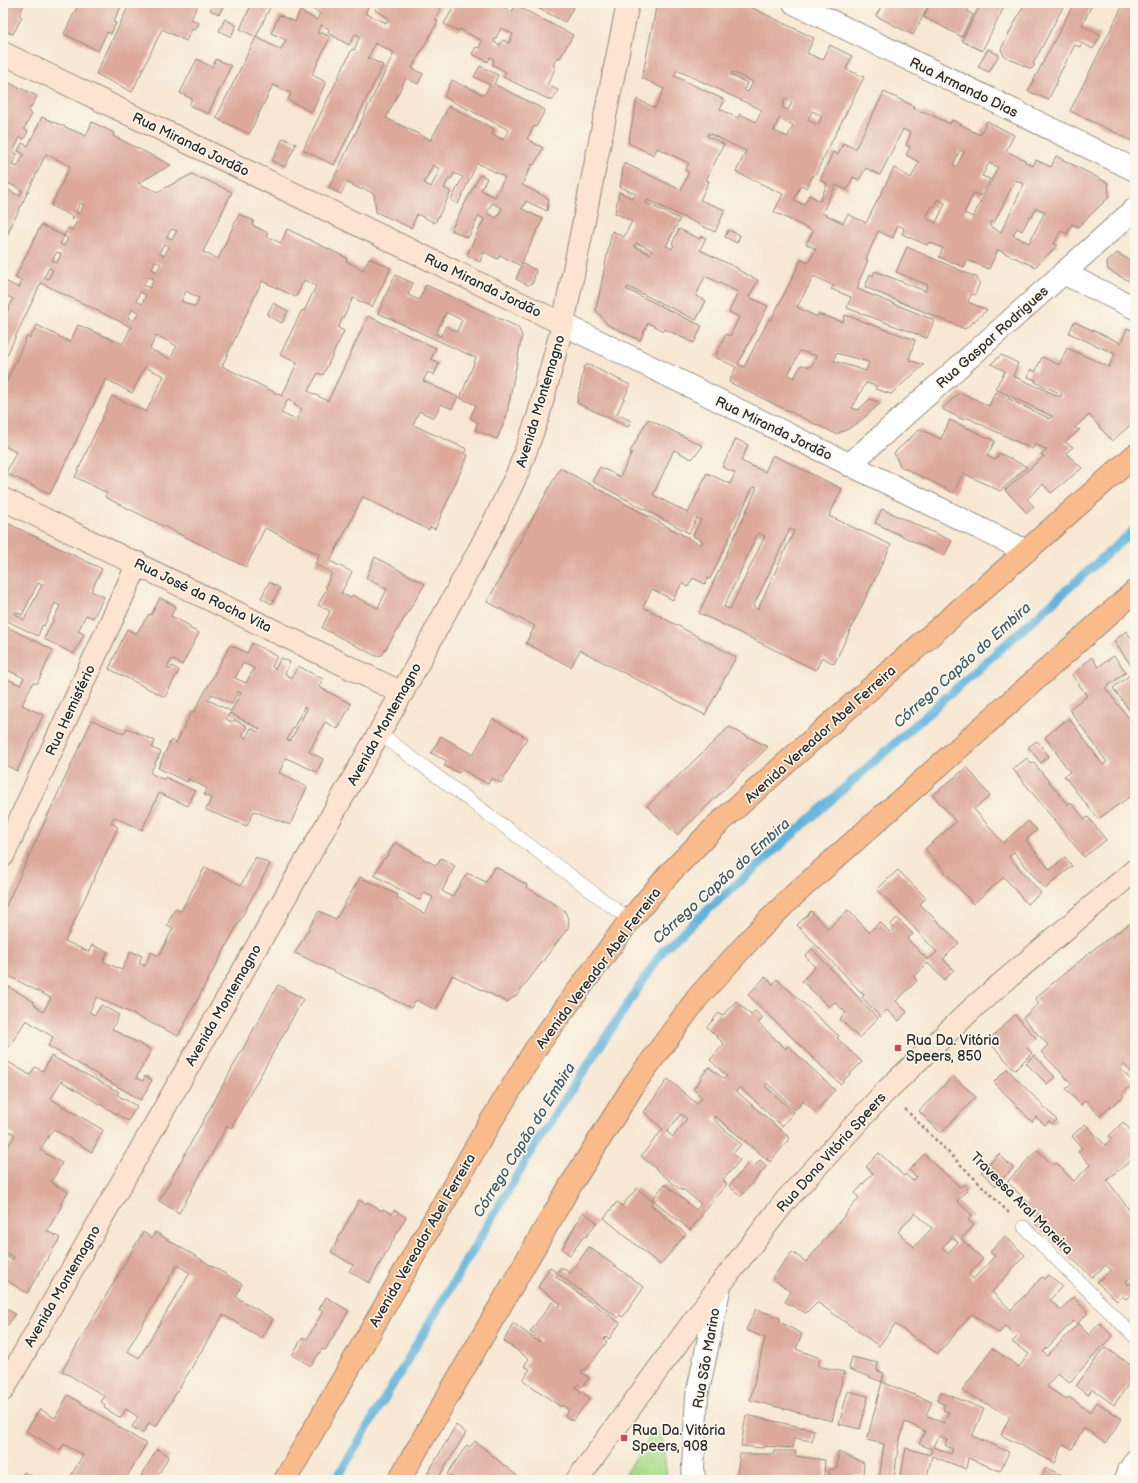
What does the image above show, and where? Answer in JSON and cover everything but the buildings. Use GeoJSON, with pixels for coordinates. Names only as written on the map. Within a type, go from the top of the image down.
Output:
{"type":"FeatureCollection","features":[{"type":"Feature","properties":{"kind":"main road","name":"Avenida Vereador Abel Ferreira"},"geometry":{"type":"LineString","coordinates":[[284,1480],[488,1126],[538,1046],[630,920],[669,874],[718,824],[1135,455]]}},
{"type":"Feature","properties":{"kind":"main road"},"geometry":{"type":"LineString","coordinates":[[399,1480],[570,1186],[635,1083],[698,997],[755,934],[794,895],[1135,590]]}},
{"type":"Feature","properties":{"kind":"street","name":"Avenida Montemagno"},"geometry":{"type":"LineString","coordinates":[[3,1390],[402,693],[492,526],[518,472],[538,417],[563,324],[628,3]]}},
{"type":"Feature","properties":{"kind":"street","name":"Rua Armando Dias"},"geometry":{"type":"LineString","coordinates":[[794,3],[1135,170]]}},
{"type":"Feature","properties":{"kind":"street","name":"Rua Miranda Jordão"},"geometry":{"type":"LineString","coordinates":[[3,53],[563,324],[1026,551]]}},
{"type":"Feature","properties":{"kind":"street","name":"Rua Gaspar Rodrigues"},"geometry":{"type":"LineString","coordinates":[[850,465],[1135,209]]}},
{"type":"Feature","properties":{"kind":"street"},"geometry":{"type":"LineString","coordinates":[[1064,273],[1135,308]]}},
{"type":"Feature","properties":{"kind":"street","name":"Rua José da Rocha Vita"},"geometry":{"type":"LineString","coordinates":[[3,499],[138,563],[402,693]]}},
{"type":"Feature","properties":{"kind":"street","name":"Rua Hemisfério"},"geometry":{"type":"LineString","coordinates":[[3,856],[138,563]]}},
{"type":"Feature","properties":{"kind":"street","name":"Rua Dona Vitória Speers"},"geometry":{"type":"LineString","coordinates":[[577,1480],[720,1285],[786,1200],[886,1091],[975,1006],[1135,870]]}},
{"type":"Feature","properties":{"kind":"street","name":"Rua São Marino"},"geometry":{"type":"LineString","coordinates":[[694,1480],[693,1466],[697,1396],[720,1285]]}},
{"type":"Feature","properties":{"kind":"street"},"geometry":{"type":"LineString","coordinates":[[1125,1480],[1135,1461]]}},
{"type":"Feature","properties":{"kind":"lane"},"geometry":{"type":"LineString","coordinates":[[379,733],[630,920]]}},
{"type":"Feature","properties":{"kind":"lane","name":"Travessa Aral Moreira"},"geometry":{"type":"LineString","coordinates":[[1024,1228],[1135,1337]]}},
{"type":"Feature","properties":{"kind":"path","name":"Travessa Aral Moreira"},"geometry":{"type":"LineString","coordinates":[[886,1091],[1024,1228]]}},
{"type":"Feature","properties":{"kind":"green space"},"geometry":{"type":"Polygon","coordinates":[[[656,1428],[663,1441],[667,1480],[621,1480],[656,1428]]]}},
{"type":"Feature","properties":{"kind":"waterway","name":"Córrego Capão do Embira"},"geometry":{"type":"LineString","coordinates":[[336,1480],[540,1137],[664,949],[1135,529]]}},
{"type":"Feature","properties":{"kind":"place","name":"Rua Da. Vitória Speers, 850"},"geometry":{"type":"Point","coordinates":[898,1048]}},
{"type":"Feature","properties":{"kind":"place","name":"Rua Da. Vitória Speers, 908"},"geometry":{"type":"Point","coordinates":[624,1438]}}]}
